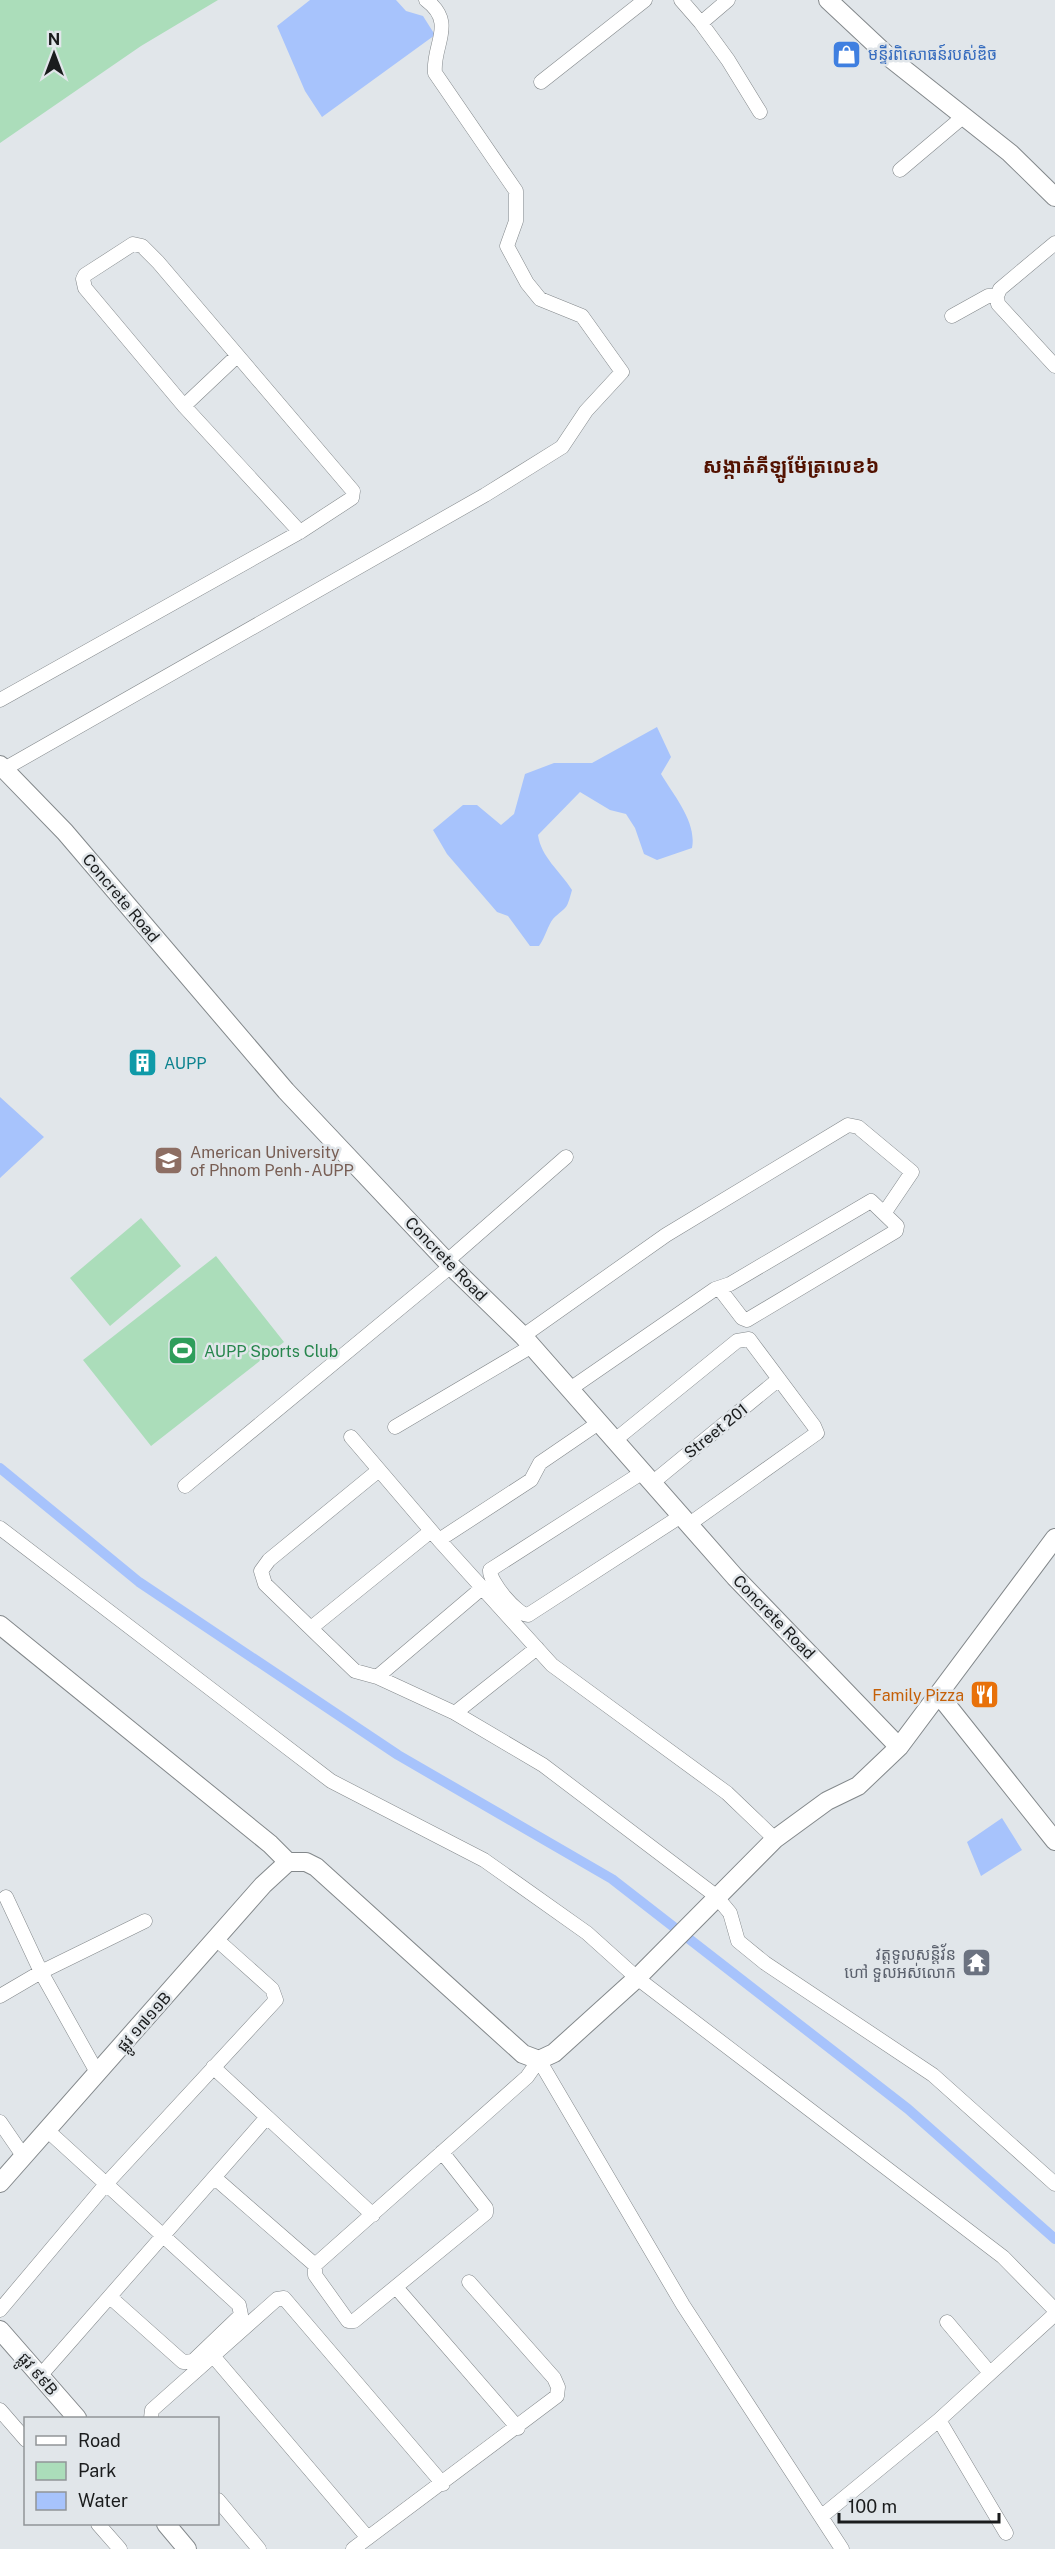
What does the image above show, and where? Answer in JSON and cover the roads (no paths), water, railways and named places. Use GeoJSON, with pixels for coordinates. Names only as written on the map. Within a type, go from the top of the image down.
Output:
{"type":"FeatureCollection","features":[{"type":"Feature","properties":{"kind":"street"},"geometry":{"type":"LineString","coordinates":[[2,767],[485,495],[562,447],[586,411],[622,372],[582,316],[540,299],[527,283],[509,252],[507,246],[516,221],[516,191],[435,73],[435,58],[443,35],[443,27],[432,4],[426,0]]}},
{"type":"Feature","properties":{"kind":"street"},"geometry":{"type":"LineString","coordinates":[[541,82],[645,0]]}},
{"type":"Feature","properties":{"kind":"street"},"geometry":{"type":"LineString","coordinates":[[681,0],[728,60],[760,112]]}},
{"type":"Feature","properties":{"kind":"street"},"geometry":{"type":"LineString","coordinates":[[700,22],[728,0]]}},
{"type":"Feature","properties":{"kind":"street"},"geometry":{"type":"LineString","coordinates":[[832,1],[890,58],[1010,153],[1055,197]]}},
{"type":"Feature","properties":{"kind":"street"},"geometry":{"type":"LineString","coordinates":[[900,170],[964,116]]}},
{"type":"Feature","properties":{"kind":"street"},"geometry":{"type":"LineString","coordinates":[[0,700],[300,532],[348,502],[353,491],[158,262],[138,243],[112,256],[85,275],[82,279],[85,288],[184,406],[300,532]]}},
{"type":"Feature","properties":{"kind":"street"},"geometry":{"type":"LineString","coordinates":[[1055,243],[1000,289],[997,296],[998,304],[1055,366]]}},
{"type":"Feature","properties":{"kind":"street"},"geometry":{"type":"LineString","coordinates":[[952,315],[988,296],[997,296]]}},
{"type":"Feature","properties":{"kind":"street"},"geometry":{"type":"LineString","coordinates":[[184,406],[237,356]]}},
{"type":"Feature","properties":{"kind":"street","name":"Concrete Road"},"geometry":{"type":"LineString","coordinates":[[2,767],[65,832],[286,1091],[449,1264],[528,1341],[684,1521],[899,1747]]}},
{"type":"Feature","properties":{"kind":"street"},"geometry":{"type":"LineString","coordinates":[[395,1427],[528,1341],[666,1235],[848,1125],[858,1127],[912,1172],[885,1212]]}},
{"type":"Feature","properties":{"kind":"street"},"geometry":{"type":"LineString","coordinates":[[185,1486],[449,1264],[566,1157]]}},
{"type":"Feature","properties":{"kind":"street"},"geometry":{"type":"LineString","coordinates":[[570,1389],[719,1288],[730,1284],[871,1201],[895,1222],[896,1231],[747,1320],[719,1288]]}},
{"type":"Feature","properties":{"kind":"street"},"geometry":{"type":"LineString","coordinates":[[615,1440],[741,1339],[749,1339],[814,1426],[816,1437],[684,1521]]}},
{"type":"Feature","properties":{"kind":"street","name":"Street 201"},"geometry":{"type":"LineString","coordinates":[[684,1521],[528,1615],[519,1612],[490,1578],[490,1570],[647,1478],[779,1379]]}},
{"type":"Feature","properties":{"kind":"street"},"geometry":{"type":"LineString","coordinates":[[311,1628],[435,1535],[531,1480],[540,1463],[600,1422]]}},
{"type":"Feature","properties":{"kind":"street"},"geometry":{"type":"LineString","coordinates":[[351,1437],[482,1588],[568,1678],[727,1793],[775,1839]]}},
{"type":"Feature","properties":{"kind":"street"},"geometry":{"type":"LineString","coordinates":[[379,1470],[269,1560],[261,1571],[265,1584],[355,1671],[377,1677],[455,1713],[543,1765],[730,1913],[738,1941],[765,1963],[933,2075],[1055,2184]]}},
{"type":"Feature","properties":{"kind":"street"},"geometry":{"type":"LineString","coordinates":[[0,1528],[331,1781],[484,1860],[587,1933],[1003,2257],[1055,2312],[939,2420],[822,2516]]}},
{"type":"Feature","properties":{"kind":"street"},"geometry":{"type":"LineString","coordinates":[[442,2152],[486,2208],[486,2213],[354,2321],[348,2321],[315,2275],[315,2265],[373,2215],[442,2152],[527,2077],[539,2060],[554,2053],[640,1973],[775,1839],[827,1801],[858,1786],[899,1747],[1054,1541]]}},
{"type":"Feature","properties":{"kind":"street"},"geometry":{"type":"LineString","coordinates":[[377,1677],[482,1588]]}},
{"type":"Feature","properties":{"kind":"street"},"geometry":{"type":"LineString","coordinates":[[0,1625],[270,1844],[288,1862],[306,1862],[316,1867],[523,2054],[539,2060],[683,2305],[842,2549]]}},
{"type":"Feature","properties":{"kind":"street"},"geometry":{"type":"LineString","coordinates":[[455,1713],[537,1648]]}},
{"type":"Feature","properties":{"kind":"street"},"geometry":{"type":"LineString","coordinates":[[939,1695],[1055,1841]]}},
{"type":"Feature","properties":{"kind":"street","name":"ផ្លូវ ១៧១១B"},"geometry":{"type":"LineString","coordinates":[[0,2183],[264,1885],[288,1862]]}},
{"type":"Feature","properties":{"kind":"street"},"geometry":{"type":"LineString","coordinates":[[6,1897],[41,1972],[98,2074]]}},
{"type":"Feature","properties":{"kind":"street"},"geometry":{"type":"LineString","coordinates":[[0,1996],[41,1972],[145,1921]]}},
{"type":"Feature","properties":{"kind":"street"},"geometry":{"type":"LineString","coordinates":[[0,2310],[106,2184],[276,2000],[272,1989],[216,1940]]}},
{"type":"Feature","properties":{"kind":"street"},"geometry":{"type":"LineString","coordinates":[[213,2067],[373,2215]]}},
{"type":"Feature","properties":{"kind":"street"},"geometry":{"type":"LineString","coordinates":[[40,2376],[267,2117]]}},
{"type":"Feature","properties":{"kind":"street"},"geometry":{"type":"LineString","coordinates":[[0,2122],[24,2157]]}},
{"type":"Feature","properties":{"kind":"street"},"geometry":{"type":"LineString","coordinates":[[48,2131],[239,2305],[241,2315],[192,2361],[183,2362],[110,2297]]}},
{"type":"Feature","properties":{"kind":"street"},"geometry":{"type":"LineString","coordinates":[[214,2178],[315,2265]]}},
{"type":"Feature","properties":{"kind":"street"},"geometry":{"type":"LineString","coordinates":[[353,2549],[518,2428],[557,2396],[558,2387],[554,2378],[469,2282]]}},
{"type":"Feature","properties":{"kind":"street"},"geometry":{"type":"LineString","coordinates":[[401,2294],[518,2428]]}},
{"type":"Feature","properties":{"kind":"street"},"geometry":{"type":"LineString","coordinates":[[151,2417],[152,2410],[277,2300],[284,2298],[443,2484]]}},
{"type":"Feature","properties":{"kind":"street"},"geometry":{"type":"LineString","coordinates":[[947,2322],[990,2373]]}},
{"type":"Feature","properties":{"kind":"street","name":"ផ្លូវ ៩៩B"},"geometry":{"type":"LineString","coordinates":[[0,2330],[76,2417]]}},
{"type":"Feature","properties":{"kind":"street"},"geometry":{"type":"LineString","coordinates":[[214,2356],[368,2538]]}},
{"type":"Feature","properties":{"kind":"street"},"geometry":{"type":"LineString","coordinates":[[0,2410],[24,2437]]}},
{"type":"Feature","properties":{"kind":"street"},"geometry":{"type":"LineString","coordinates":[[939,2420],[1006,2533]]}},
{"type":"Feature","properties":{"kind":"street"},"geometry":{"type":"LineString","coordinates":[[219,2501],[260,2549]]}},
{"type":"Feature","properties":{"kind":"street"},"geometry":{"type":"LineString","coordinates":[[100,2525],[120,2549]]}},
{"type":"Feature","properties":{"kind":"street"},"geometry":{"type":"LineString","coordinates":[[168,2525],[187,2549]]}},
{"type":"Feature","properties":{"kind":"water"},"geometry":{"type":"Polygon","coordinates":[[[310,0],[396,0],[406,11],[423,16],[435,35],[322,117],[305,91],[277,26],[310,0]]]}},
{"type":"Feature","properties":{"kind":"water"},"geometry":{"type":"Polygon","coordinates":[[[657,727],[671,757],[661,774],[688,819],[693,838],[692,848],[657,860],[644,854],[635,828],[626,814],[610,810],[580,792],[538,835],[547,857],[572,890],[567,905],[553,919],[539,946],[530,946],[508,916],[497,912],[447,854],[433,830],[463,805],[477,805],[501,825],[514,814],[525,774],[554,763],[592,763],[657,727]]]}},
{"type":"Feature","properties":{"kind":"water"},"geometry":{"type":"Polygon","coordinates":[[[0,1097],[44,1137],[0,1178],[0,1097]]]}},
{"type":"Feature","properties":{"kind":"water"},"geometry":{"type":"Polygon","coordinates":[[[1002,1818],[1022,1850],[981,1876],[967,1842],[1002,1818]]]}},
{"type":"Feature","properties":{"kind":"waterway"},"geometry":{"type":"LineString","coordinates":[[0,1468],[139,1582],[398,1755],[612,1879],[908,2109],[1055,2239]]}},
{"type":"Feature","properties":{"kind":"place","name":"មន្ទីរពិសោធន៍របស់ឌិច"},"geometry":{"type":"Point","coordinates":[847,54]}},
{"type":"Feature","properties":{"kind":"place","name":"AUPP"},"geometry":{"type":"Point","coordinates":[143,1063]}},
{"type":"Feature","properties":{"kind":"place","name":"American University of Phnom Penh - AUPP"},"geometry":{"type":"Point","coordinates":[169,1161]}},
{"type":"Feature","properties":{"kind":"place","name":"AUPP Sports Club"},"geometry":{"type":"Point","coordinates":[183,1351]}},
{"type":"Feature","properties":{"kind":"place","name":"Family Pizza"},"geometry":{"type":"Point","coordinates":[985,1695]}},
{"type":"Feature","properties":{"kind":"place","name":"វត្តទូលសន្តិវ័ន ហៅ ទួលអស់លោក"},"geometry":{"type":"Point","coordinates":[977,1963]}},
{"type":"Feature","properties":{"kind":"district","name":"សង្កាត់គីឡូម៉ែត្រលេខ៦"},"geometry":{"type":"Point","coordinates":[791,466]}}]}
